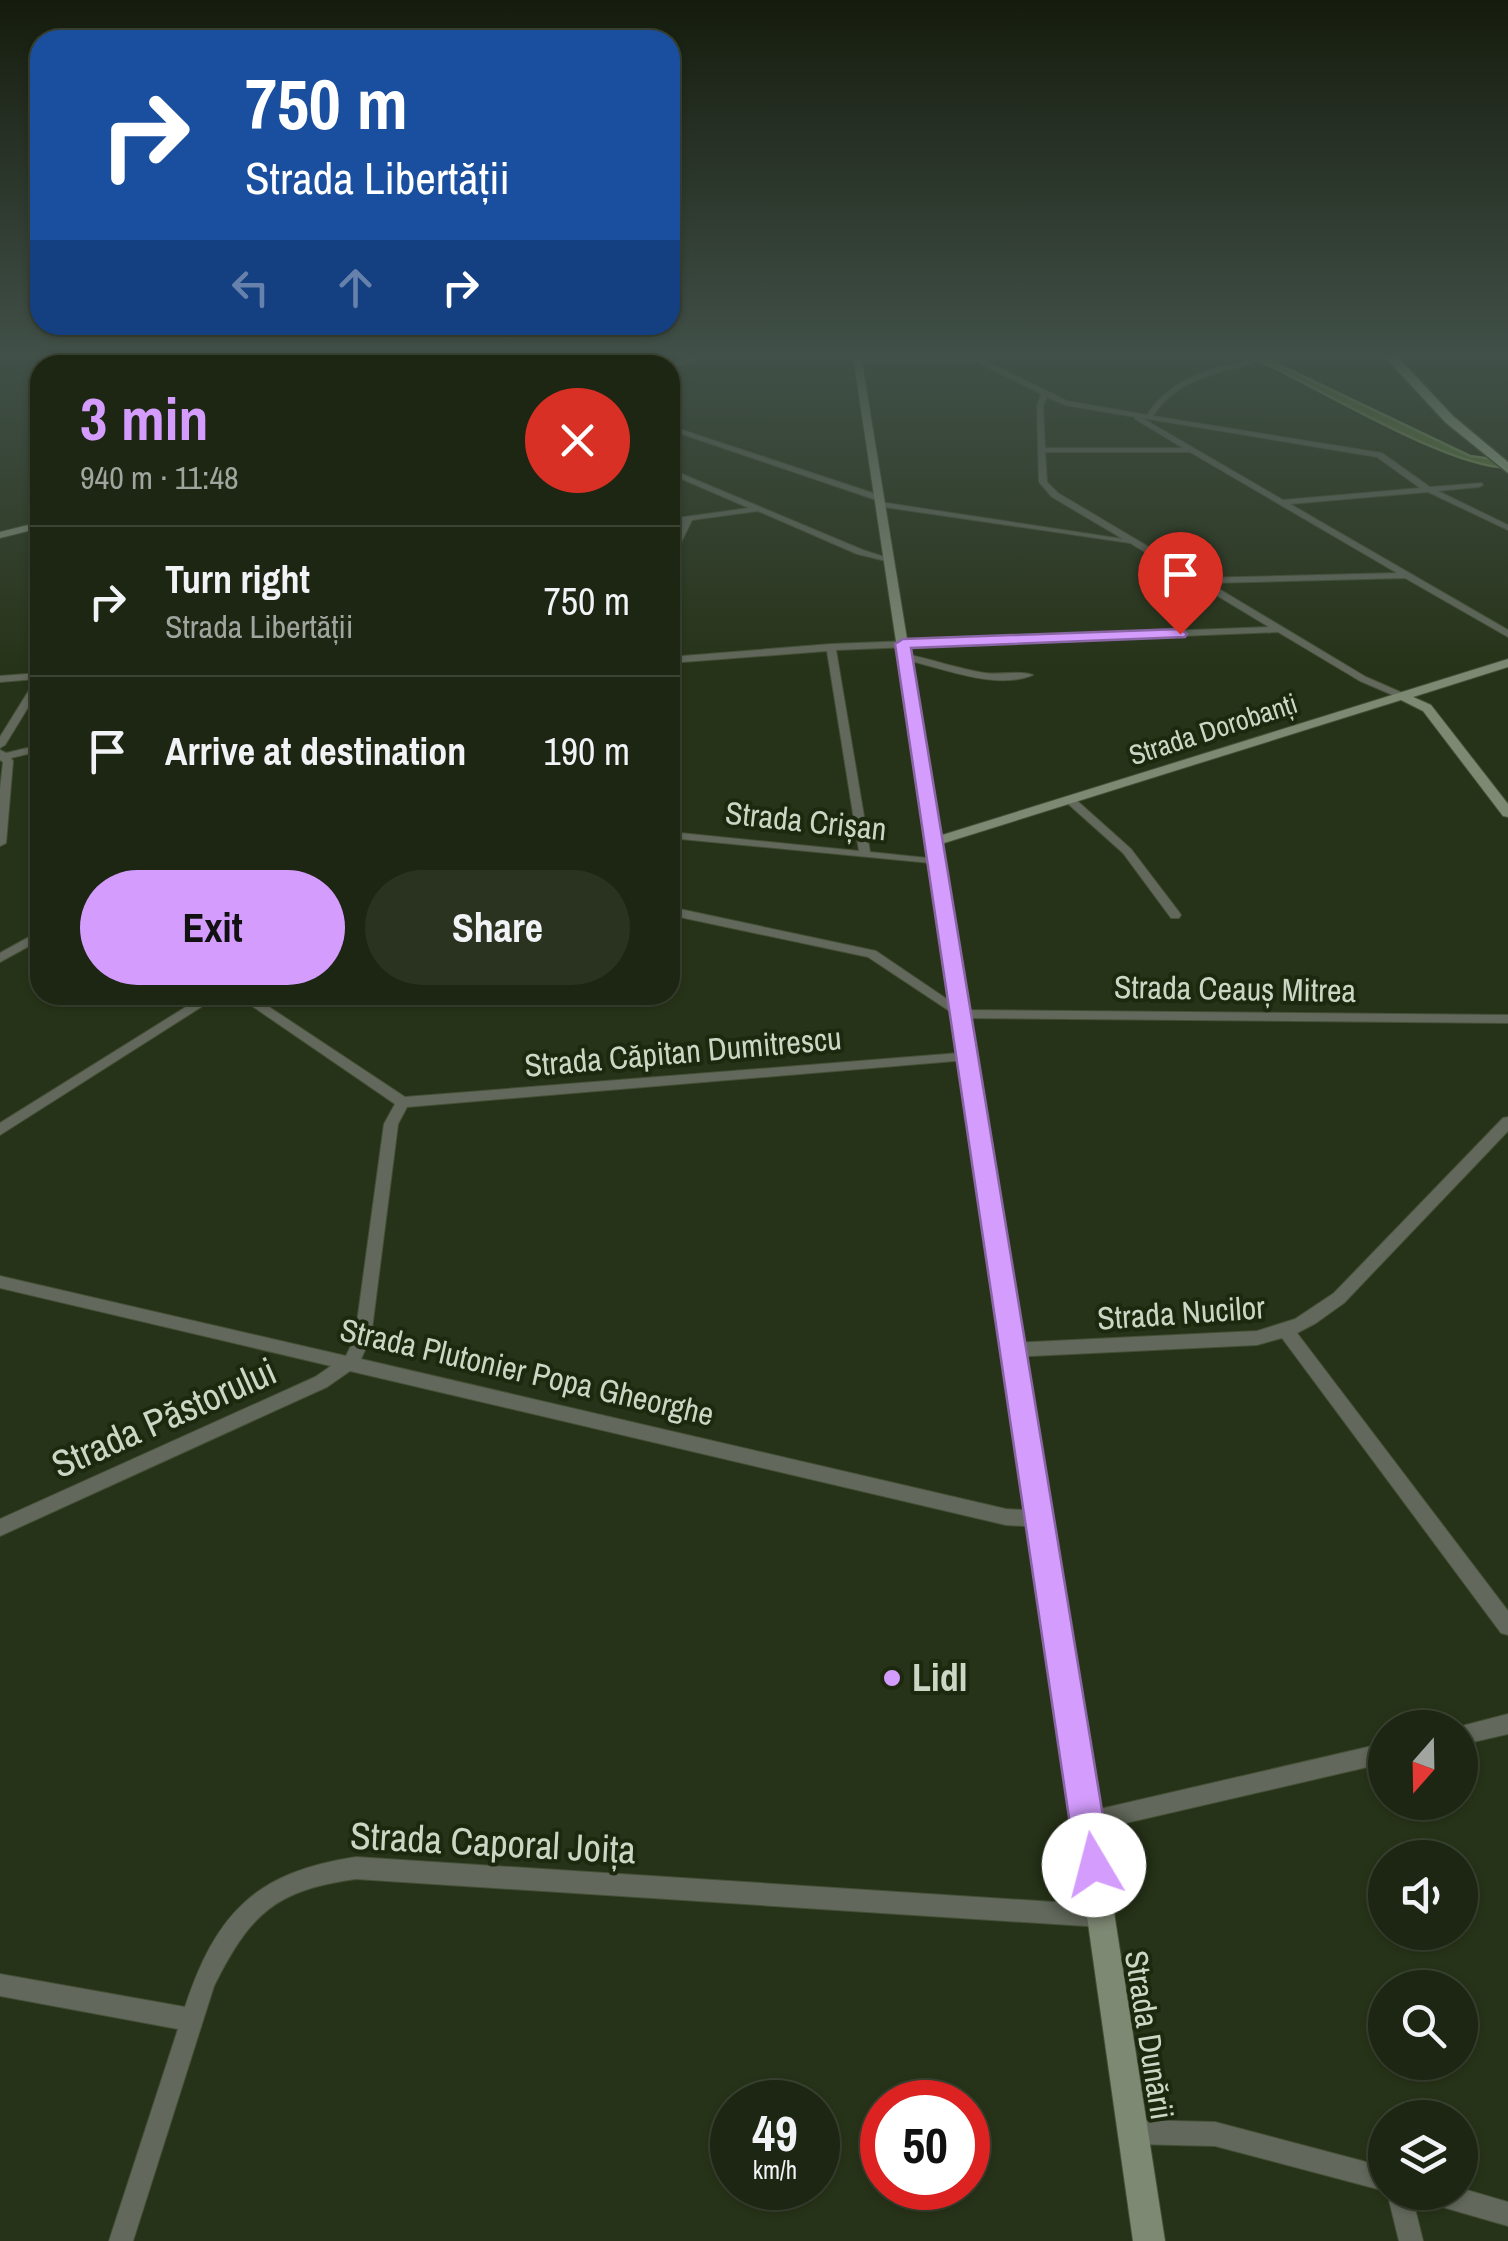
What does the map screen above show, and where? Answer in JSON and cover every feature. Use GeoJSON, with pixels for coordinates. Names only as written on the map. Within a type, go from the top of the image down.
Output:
{"type":"FeatureCollection","features":[{"type":"Feature","properties":{"kind":"main road","name":"Strada Dunării"},"geometry":{"type":"LineString","coordinates":[[874,461],[1088,1822],[1149,2241]]}},
{"type":"Feature","properties":{"kind":"main road"},"geometry":{"type":"LineString","coordinates":[[0,534],[30,526]]}},
{"type":"Feature","properties":{"kind":"main road","name":"Strada Dorobanți"},"geometry":{"type":"LineString","coordinates":[[935,852],[1070,800],[1508,664]]}},
{"type":"Feature","properties":{"kind":"main road"},"geometry":{"type":"LineString","coordinates":[[1402,696],[1427,708],[1508,813]]}},
{"type":"Feature","properties":{"kind":"street"},"geometry":{"type":"LineString","coordinates":[[764,461],[880,501],[1133,543]]}},
{"type":"Feature","properties":{"kind":"street"},"geometry":{"type":"LineString","coordinates":[[1042,461],[1043,482],[1048,488],[1363,679],[1402,696]]}},
{"type":"Feature","properties":{"kind":"street"},"geometry":{"type":"LineString","coordinates":[[1209,461],[1508,634]]}},
{"type":"Feature","properties":{"kind":"street"},"geometry":{"type":"LineString","coordinates":[[1384,461],[1428,489],[1508,528]]}},
{"type":"Feature","properties":{"kind":"street"},"geometry":{"type":"LineString","coordinates":[[680,475],[890,560]]}},
{"type":"Feature","properties":{"kind":"street"},"geometry":{"type":"LineString","coordinates":[[1281,502],[1478,485]]}},
{"type":"Feature","properties":{"kind":"street"},"geometry":{"type":"LineString","coordinates":[[680,520],[757,509]]}},
{"type":"Feature","properties":{"kind":"street"},"geometry":{"type":"LineString","coordinates":[[681,532],[688,520]]}},
{"type":"Feature","properties":{"kind":"street"},"geometry":{"type":"LineString","coordinates":[[1200,581],[1406,575]]}},
{"type":"Feature","properties":{"kind":"street"},"geometry":{"type":"LineString","coordinates":[[680,659],[831,647],[904,650],[1282,629]]}},
{"type":"Feature","properties":{"kind":"street"},"geometry":{"type":"LineString","coordinates":[[831,647],[865,855]]}},
{"type":"Feature","properties":{"kind":"street"},"geometry":{"type":"LineString","coordinates":[[904,650],[970,676],[1028,675]]}},
{"type":"Feature","properties":{"kind":"street"},"geometry":{"type":"LineString","coordinates":[[0,679],[30,678]]}},
{"type":"Feature","properties":{"kind":"street"},"geometry":{"type":"LineString","coordinates":[[0,843],[1,753],[30,697]]}},
{"type":"Feature","properties":{"kind":"street"},"geometry":{"type":"LineString","coordinates":[[1,753],[30,749]]}},
{"type":"Feature","properties":{"kind":"street"},"geometry":{"type":"LineString","coordinates":[[1070,800],[1127,851],[1175,915]]}},
{"type":"Feature","properties":{"kind":"street","name":"Strada Crișan"},"geometry":{"type":"LineString","coordinates":[[680,836],[865,855],[935,852]]}},
{"type":"Feature","properties":{"kind":"street"},"geometry":{"type":"LineString","coordinates":[[680,914],[872,954],[960,1014]]}},
{"type":"Feature","properties":{"kind":"street"},"geometry":{"type":"LineString","coordinates":[[0,958],[30,941]]}},
{"type":"Feature","properties":{"kind":"street"},"geometry":{"type":"LineString","coordinates":[[0,1130],[198,1005]]}},
{"type":"Feature","properties":{"kind":"street"},"geometry":{"type":"LineString","coordinates":[[257,1005],[403,1102],[391,1124],[363,1337],[352,1361]]}},
{"type":"Feature","properties":{"kind":"street","name":"Strada Ceauș Mitrea"},"geometry":{"type":"LineString","coordinates":[[960,1014],[1508,1019]]}},
{"type":"Feature","properties":{"kind":"street","name":"Strada Căpitan Dumitrescu"},"geometry":{"type":"LineString","coordinates":[[403,1102],[967,1055]]}},
{"type":"Feature","properties":{"kind":"street","name":"Strada Nucilor"},"geometry":{"type":"LineString","coordinates":[[1013,1350],[1258,1338],[1286,1332],[1314,1319],[1339,1298],[1508,1122]]}},
{"type":"Feature","properties":{"kind":"street","name":"Strada Plutonier Popa Gheorghe"},"geometry":{"type":"LineString","coordinates":[[0,1282],[352,1361],[1006,1517],[1040,1520]]}},
{"type":"Feature","properties":{"kind":"street"},"geometry":{"type":"LineString","coordinates":[[1286,1332],[1508,1626]]}},
{"type":"Feature","properties":{"kind":"street","name":"Strada Păstorului"},"geometry":{"type":"LineString","coordinates":[[0,1528],[321,1382],[352,1361]]}},
{"type":"Feature","properties":{"kind":"street"},"geometry":{"type":"LineString","coordinates":[[1478,1731],[1508,1724]]}},
{"type":"Feature","properties":{"kind":"street"},"geometry":{"type":"LineString","coordinates":[[1088,1822],[1368,1757]]}},
{"type":"Feature","properties":{"kind":"street","name":"Strada Caporal Joița"},"geometry":{"type":"LineString","coordinates":[[120,2241],[192,2020],[221,1946],[240,1918],[267,1894],[331,1871],[356,1868],[1101,1916]]}},
{"type":"Feature","properties":{"kind":"street"},"geometry":{"type":"LineString","coordinates":[[0,1985],[192,2020]]}},
{"type":"Feature","properties":{"kind":"street"},"geometry":{"type":"LineString","coordinates":[[1134,2132],[1214,2134],[1368,2175]]}},
{"type":"Feature","properties":{"kind":"street"},"geometry":{"type":"LineString","coordinates":[[1478,2205],[1508,2214]]}},
{"type":"Feature","properties":{"kind":"street"},"geometry":{"type":"LineString","coordinates":[[1403,2210],[1411,2241]]}},
{"type":"Feature","properties":{"kind":"shaded area"},"geometry":{"type":"Polygon","coordinates":[[[1471,461],[1508,461],[1508,468],[1471,461]]]}},
{"type":"Feature","properties":{"kind":"place","name":"Lidl"},"geometry":{"type":"Point","coordinates":[892,1678]}},
{"type":"Feature","properties":{"kind":"route"},"geometry":{"type":"LineString","coordinates":[[1094,1865],[903,644],[1180,634]]}}]}
